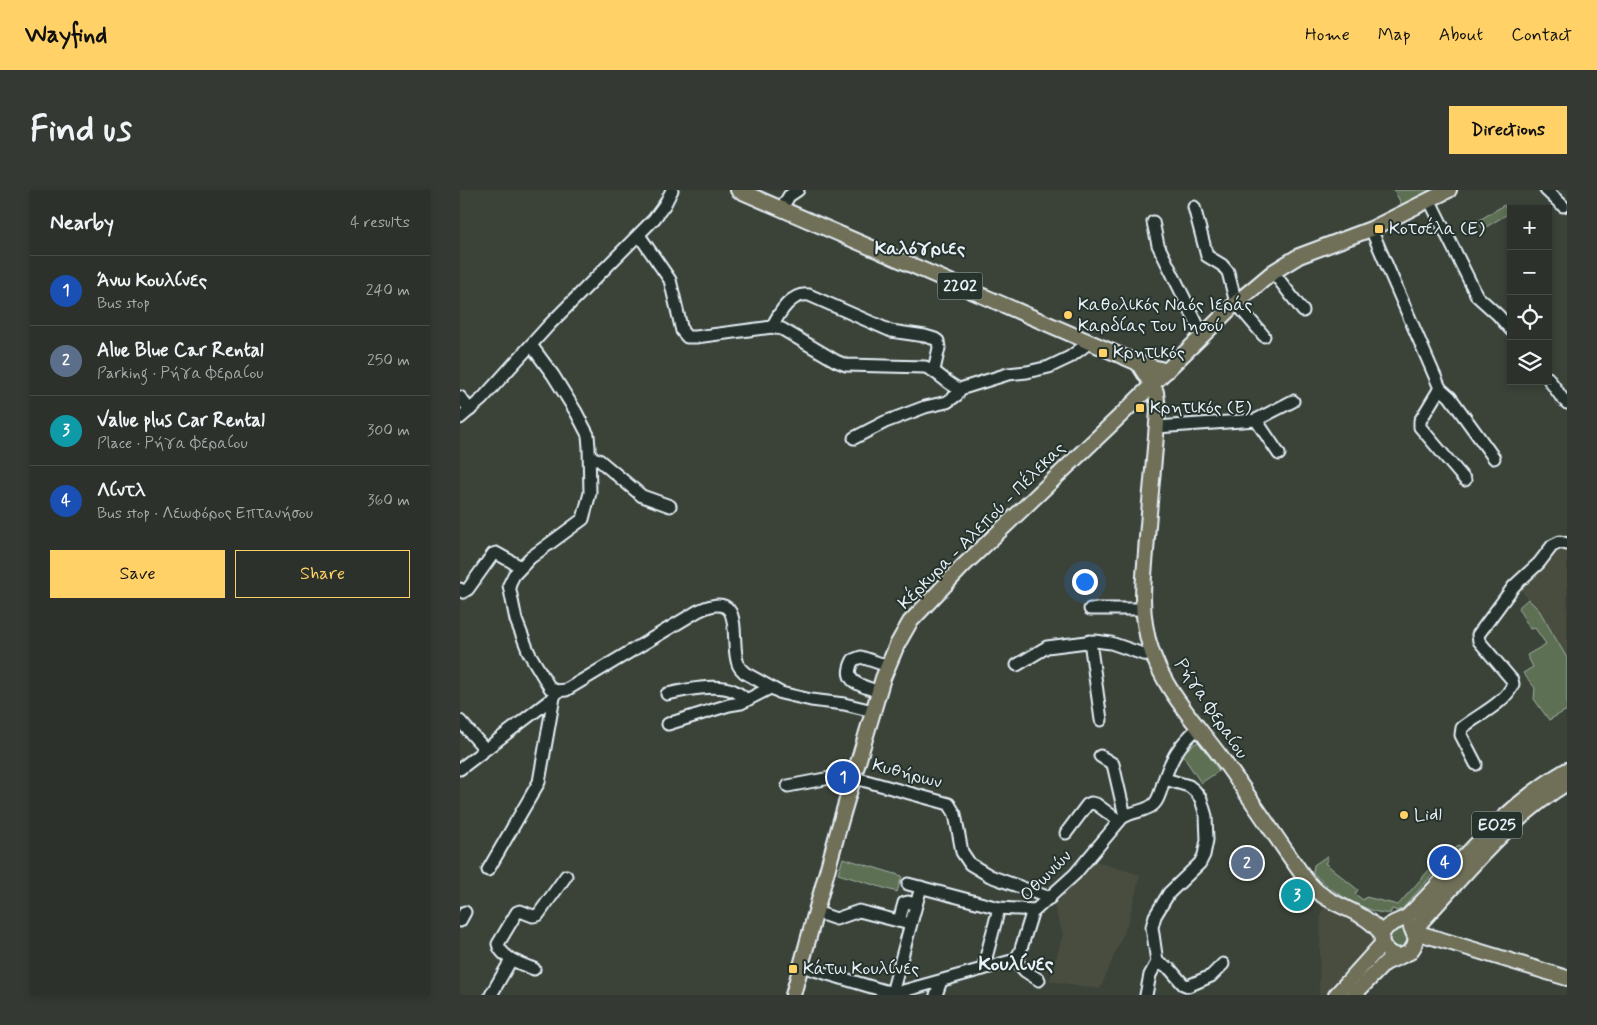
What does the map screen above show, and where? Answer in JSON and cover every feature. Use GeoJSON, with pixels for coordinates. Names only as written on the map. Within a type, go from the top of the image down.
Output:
{"type":"FeatureCollection","features":[{"type":"Feature","properties":{"kind":"main road","name":"2202"},"geometry":{"type":"LineString","coordinates":[[738,190],[1138,363],[1167,371]]}},
{"type":"Feature","properties":{"kind":"main road","name":"Κέρκυρα - Αλεπού - Πέλεκας"},"geometry":{"type":"LineString","coordinates":[[794,995],[878,692],[903,633],[922,608],[963,566],[1236,303],[1273,272],[1288,261],[1371,229],[1449,190]]}},
{"type":"Feature","properties":{"kind":"main road"},"geometry":{"type":"LineString","coordinates":[[1138,363],[1152,385]]}},
{"type":"Feature","properties":{"kind":"main road","name":"Ρήγα Φεραίου"},"geometry":{"type":"LineString","coordinates":[[1152,385],[1157,399],[1156,427],[1143,609],[1147,636],[1154,655],[1169,687],[1197,729],[1222,758],[1307,881],[1330,900],[1360,914],[1373,924],[1382,940]]}},
{"type":"Feature","properties":{"kind":"main road","name":"ΕΟ25"},"geometry":{"type":"LineString","coordinates":[[1336,995],[1382,940],[1388,926],[1398,922],[1413,911],[1514,809],[1541,786],[1567,770]]}},
{"type":"Feature","properties":{"kind":"main road","name":"ΕΟ25"},"geometry":{"type":"LineString","coordinates":[[1354,995],[1384,963],[1407,954],[1422,920],[1500,838],[1535,805],[1567,783]]}},
{"type":"Feature","properties":{"kind":"main road","name":"Ρήγα Φεραίου"},"geometry":{"type":"LineString","coordinates":[[1360,914],[1398,922]]}},
{"type":"Feature","properties":{"kind":"main road"},"geometry":{"type":"LineString","coordinates":[[1398,922],[1408,925],[1414,938],[1428,942],[1442,940],[1567,978]]}},
{"type":"Feature","properties":{"kind":"main road"},"geometry":{"type":"LineString","coordinates":[[1382,940],[1388,953],[1401,956]]}},
{"type":"Feature","properties":{"kind":"street"},"geometry":{"type":"LineString","coordinates":[[460,418],[482,399],[662,210],[672,190]]}},
{"type":"Feature","properties":{"kind":"street"},"geometry":{"type":"LineString","coordinates":[[782,208],[788,196],[798,190]]}},
{"type":"Feature","properties":{"kind":"street"},"geometry":{"type":"LineString","coordinates":[[1546,190],[1563,206]]}},
{"type":"Feature","properties":{"kind":"street"},"geometry":{"type":"LineString","coordinates":[[1430,201],[1477,296],[1507,325]]}},
{"type":"Feature","properties":{"kind":"street"},"geometry":{"type":"LineString","coordinates":[[1194,208],[1206,256],[1222,265],[1228,272],[1236,303],[1264,336]]}},
{"type":"Feature","properties":{"kind":"street"},"geometry":{"type":"LineString","coordinates":[[1153,222],[1158,245],[1203,336]]}},
{"type":"Feature","properties":{"kind":"street"},"geometry":{"type":"LineString","coordinates":[[1371,229],[1440,388],[1450,398],[1494,458]]}},
{"type":"Feature","properties":{"kind":"street"},"geometry":{"type":"LineString","coordinates":[[639,234],[670,280],[679,322],[685,336],[696,337],[772,326],[782,329],[846,365],[916,365],[934,370],[960,389]]}},
{"type":"Feature","properties":{"kind":"street"},"geometry":{"type":"LineString","coordinates":[[1273,272],[1303,311]]}},
{"type":"Feature","properties":{"kind":"street"},"geometry":{"type":"LineString","coordinates":[[772,326],[789,302],[797,296],[806,294],[891,331],[936,339],[939,348],[934,370]]}},
{"type":"Feature","properties":{"kind":"street"},"geometry":{"type":"LineString","coordinates":[[854,438],[885,422],[947,402],[960,389],[1008,374],[1048,367],[1070,357],[1090,342]]}},
{"type":"Feature","properties":{"kind":"street"},"geometry":{"type":"LineString","coordinates":[[531,346],[553,375],[582,423],[588,435],[590,457],[590,493],[583,519],[576,526],[541,548],[512,577],[509,587],[516,620],[529,653],[555,694]]}},
{"type":"Feature","properties":{"kind":"street"},"geometry":{"type":"LineString","coordinates":[[1552,384],[1567,403]]}},
{"type":"Feature","properties":{"kind":"street"},"geometry":{"type":"LineString","coordinates":[[1440,388],[1419,425],[1465,480]]}},
{"type":"Feature","properties":{"kind":"street"},"geometry":{"type":"LineString","coordinates":[[460,397],[470,410]]}},
{"type":"Feature","properties":{"kind":"street"},"geometry":{"type":"LineString","coordinates":[[1156,427],[1256,420],[1293,401]]}},
{"type":"Feature","properties":{"kind":"street"},"geometry":{"type":"LineString","coordinates":[[1256,420],[1279,454]]}},
{"type":"Feature","properties":{"kind":"street"},"geometry":{"type":"LineString","coordinates":[[590,457],[598,460],[642,496],[670,506]]}},
{"type":"Feature","properties":{"kind":"street"},"geometry":{"type":"LineString","coordinates":[[1476,764],[1461,735],[1462,728],[1498,702],[1511,689],[1513,684],[1512,680],[1479,641],[1478,635],[1514,586],[1539,563],[1552,546],[1560,542],[1567,544]]}},
{"type":"Feature","properties":{"kind":"street"},"geometry":{"type":"LineString","coordinates":[[460,589],[463,592],[468,590],[493,554],[496,553],[521,567]]}},
{"type":"Feature","properties":{"kind":"street"},"geometry":{"type":"LineString","coordinates":[[460,768],[555,694],[566,690],[706,607],[722,605],[732,613],[736,640],[736,658],[740,669],[758,682],[781,693],[873,711]]}},
{"type":"Feature","properties":{"kind":"street"},"geometry":{"type":"LineString","coordinates":[[1090,609],[1143,609]]}},
{"type":"Feature","properties":{"kind":"street"},"geometry":{"type":"LineString","coordinates":[[1017,665],[1047,647],[1090,641],[1111,643],[1143,654],[1154,655]]}},
{"type":"Feature","properties":{"kind":"street"},"geometry":{"type":"LineString","coordinates":[[1090,641],[1101,720]]}},
{"type":"Feature","properties":{"kind":"street"},"geometry":{"type":"LineString","coordinates":[[878,692],[851,680],[849,670],[853,660],[860,656],[888,666]]}},
{"type":"Feature","properties":{"kind":"street"},"geometry":{"type":"LineString","coordinates":[[667,694],[686,689],[722,688],[735,691],[747,700]]}},
{"type":"Feature","properties":{"kind":"street"},"geometry":{"type":"LineString","coordinates":[[668,724],[729,705],[741,704],[770,688]]}},
{"type":"Feature","properties":{"kind":"street"},"geometry":{"type":"LineString","coordinates":[[488,870],[539,782],[555,694]]}},
{"type":"Feature","properties":{"kind":"street"},"geometry":{"type":"LineString","coordinates":[[462,726],[485,749]]}},
{"type":"Feature","properties":{"kind":"street","name":"Οθωνών"},"geometry":{"type":"LineString","coordinates":[[1015,960],[1020,952],[1030,919],[1035,910],[1075,874],[1122,818],[1152,806],[1159,796],[1175,753],[1182,742],[1197,729]]}},
{"type":"Feature","properties":{"kind":"street"},"geometry":{"type":"LineString","coordinates":[[1100,756],[1113,764],[1122,818]]}},
{"type":"Feature","properties":{"kind":"street"},"geometry":{"type":"LineString","coordinates":[[788,786],[830,778],[854,777]]}},
{"type":"Feature","properties":{"kind":"street","name":"Κυθήρων"},"geometry":{"type":"LineString","coordinates":[[854,777],[949,804],[955,814],[962,852],[970,864],[990,876],[1050,898]]}},
{"type":"Feature","properties":{"kind":"street"},"geometry":{"type":"LineString","coordinates":[[1146,995],[1150,975],[1157,962],[1152,927],[1155,916],[1169,893],[1200,863],[1207,840],[1206,816],[1195,790],[1165,778]]}},
{"type":"Feature","properties":{"kind":"street"},"geometry":{"type":"LineString","coordinates":[[1066,833],[1087,805],[1091,803],[1122,818]]}},
{"type":"Feature","properties":{"kind":"street"},"geometry":{"type":"LineString","coordinates":[[534,970],[511,960],[498,944],[516,914],[520,911],[533,916],[538,915],[566,876]]}},
{"type":"Feature","properties":{"kind":"street"},"geometry":{"type":"LineString","coordinates":[[908,884],[999,908],[1035,910]]}},
{"type":"Feature","properties":{"kind":"street"},"geometry":{"type":"LineString","coordinates":[[888,993],[921,887]]}},
{"type":"Feature","properties":{"kind":"street"},"geometry":{"type":"LineString","coordinates":[[899,921],[904,903],[916,904]]}},
{"type":"Feature","properties":{"kind":"street"},"geometry":{"type":"LineString","coordinates":[[983,969],[999,908]]}},
{"type":"Feature","properties":{"kind":"street"},"geometry":{"type":"LineString","coordinates":[[816,912],[836,919],[859,911],[910,924]]}},
{"type":"Feature","properties":{"kind":"street"},"geometry":{"type":"LineString","coordinates":[[491,995],[511,960]]}},
{"type":"Feature","properties":{"kind":"street"},"geometry":{"type":"LineString","coordinates":[[801,966],[888,993],[901,992],[1015,960],[1025,971],[1039,980]]}},
{"type":"Feature","properties":{"kind":"street"},"geometry":{"type":"LineString","coordinates":[[1157,962],[1170,969],[1182,984],[1188,986],[1211,976],[1223,964]]}},
{"type":"Feature","properties":{"kind":"street"},"geometry":{"type":"LineString","coordinates":[[936,995],[941,981]]}},
{"type":"Feature","properties":{"kind":"shaded area"},"geometry":{"type":"Polygon","coordinates":[[[1559,546],[1567,549],[1567,658],[1539,610],[1519,587],[1559,546]]]}},
{"type":"Feature","properties":{"kind":"shaded area"},"geometry":{"type":"Polygon","coordinates":[[[1094,861],[1140,875],[1128,922],[1100,989],[1050,981],[1063,934],[1054,905],[1094,861]]]}},
{"type":"Feature","properties":{"kind":"shaded area"},"geometry":{"type":"Polygon","coordinates":[[[1325,908],[1369,927],[1372,938],[1371,943],[1325,995],[1319,995],[1321,912],[1325,908]]]}},
{"type":"Feature","properties":{"kind":"green space"},"geometry":{"type":"Polygon","coordinates":[[[1394,190],[1441,190],[1404,209],[1394,190]]]}},
{"type":"Feature","properties":{"kind":"green space"},"geometry":{"type":"Polygon","coordinates":[[[1504,205],[1507,210],[1507,214],[1483,229],[1478,221],[1504,205]]]}},
{"type":"Feature","properties":{"kind":"green space"},"geometry":{"type":"Polygon","coordinates":[[[1528,599],[1539,610],[1567,658],[1567,710],[1549,720],[1534,699],[1535,688],[1523,673],[1533,667],[1527,655],[1546,644],[1535,628],[1530,629],[1518,608],[1528,599]]]}},
{"type":"Feature","properties":{"kind":"green space"},"geometry":{"type":"Polygon","coordinates":[[[1199,741],[1219,771],[1201,783],[1181,753],[1199,741]]]}},
{"type":"Feature","properties":{"kind":"green space"},"geometry":{"type":"Polygon","coordinates":[[[1459,845],[1463,848],[1434,873],[1402,909],[1391,910],[1391,913],[1372,911],[1349,900],[1327,886],[1313,872],[1314,865],[1327,856],[1328,860],[1325,863],[1358,890],[1355,894],[1363,900],[1366,897],[1398,905],[1437,861],[1441,863],[1459,845]]]}},
{"type":"Feature","properties":{"kind":"green space"},"geometry":{"type":"Polygon","coordinates":[[[843,858],[902,876],[897,892],[838,874],[843,858]]]}},
{"type":"Feature","properties":{"kind":"green space"},"geometry":{"type":"Polygon","coordinates":[[[1398,929],[1404,932],[1407,938],[1404,944],[1398,947],[1392,944],[1389,938],[1392,932],[1398,929]]]}},
{"type":"Feature","properties":{"kind":"place","name":"Κοτσέλα (Ε)"},"geometry":{"type":"Point","coordinates":[1379,229]}},
{"type":"Feature","properties":{"kind":"place","name":"Καθολικός Ναός Ιεράς Καρδίας του Ιησού"},"geometry":{"type":"Point","coordinates":[1068,315]}},
{"type":"Feature","properties":{"kind":"place","name":"Κρητικός"},"geometry":{"type":"Point","coordinates":[1103,353]}},
{"type":"Feature","properties":{"kind":"place","name":"Κρητικός (E)"},"geometry":{"type":"Point","coordinates":[1140,408]}},
{"type":"Feature","properties":{"kind":"place","name":"Άνω Κουλίνες"},"geometry":{"type":"Point","coordinates":[843,777]}},
{"type":"Feature","properties":{"kind":"place","name":"Lidl"},"geometry":{"type":"Point","coordinates":[1404,815]}},
{"type":"Feature","properties":{"kind":"place","name":"Λίντλ"},"geometry":{"type":"Point","coordinates":[1445,862]}},
{"type":"Feature","properties":{"kind":"place","name":"Alue Blue Car Rental"},"geometry":{"type":"Point","coordinates":[1247,863]}},
{"type":"Feature","properties":{"kind":"place","name":"Value plus Car Rental"},"geometry":{"type":"Point","coordinates":[1297,895]}},
{"type":"Feature","properties":{"kind":"place","name":"Κάτω Κουλίνες"},"geometry":{"type":"Point","coordinates":[793,969]}},
{"type":"Feature","properties":{"kind":"district","name":"Καλόγριες"},"geometry":{"type":"Point","coordinates":[920,248]}},
{"type":"Feature","properties":{"kind":"district","name":"Κουλίνες"},"geometry":{"type":"Point","coordinates":[1016,964]}}]}
